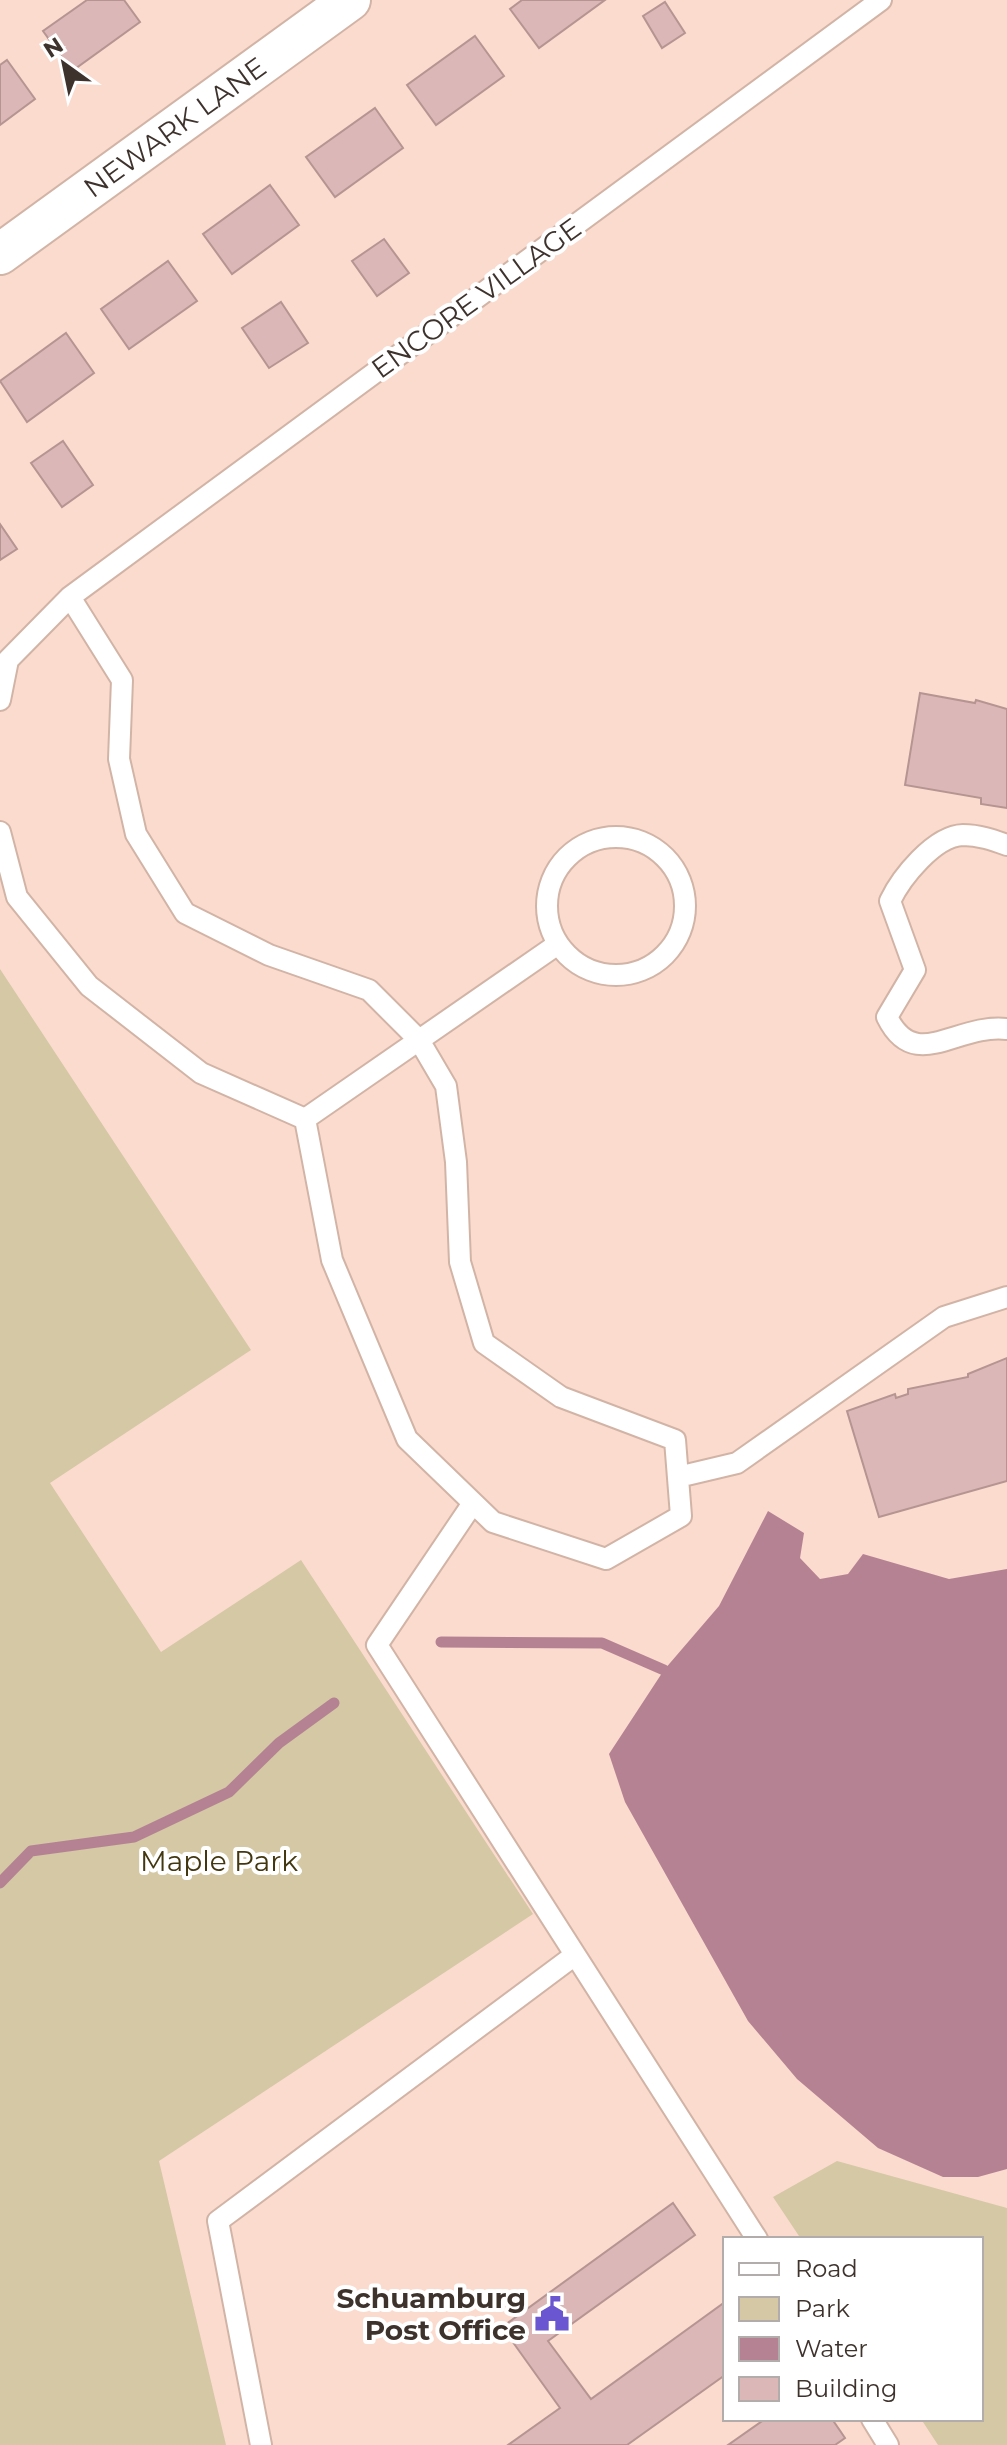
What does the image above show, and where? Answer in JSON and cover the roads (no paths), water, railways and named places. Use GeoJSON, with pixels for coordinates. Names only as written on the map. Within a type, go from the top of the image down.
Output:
{"type":"FeatureCollection","features":[{"type":"Feature","properties":{"kind":"street","name":"NEWARK LANE"},"geometry":{"type":"LineString","coordinates":[[0,254],[350,0]]}},
{"type":"Feature","properties":{"kind":"lane","name":"ENCORE VILLAGE"},"geometry":{"type":"LineString","coordinates":[[0,700],[8,660],[70,597],[881,0]]}},
{"type":"Feature","properties":{"kind":"lane"},"geometry":{"type":"LineString","coordinates":[[70,597],[122,680],[119,759],[136,834],[185,913],[269,955],[369,990],[419,1040],[446,1086],[456,1162],[460,1262],[484,1343],[561,1397],[675,1440],[681,1516],[606,1559],[493,1522],[407,1439],[332,1260],[305,1119]]}},
{"type":"Feature","properties":{"kind":"lane"},"geometry":{"type":"LineString","coordinates":[[0,832],[4,860],[17,897],[89,986],[201,1073],[305,1119]]}},
{"type":"Feature","properties":{"kind":"lane"},"geometry":{"type":"LineString","coordinates":[[1007,845],[984,837],[960,835],[911,866],[900,881],[890,901],[915,970],[887,1017],[897,1037],[917,1047],[992,1027],[1007,1029]]}},
{"type":"Feature","properties":{"kind":"lane"},"geometry":{"type":"LineString","coordinates":[[621,837],[655,847],[672,864],[683,885],[686,907],[677,938],[655,963],[636,972],[603,973],[573,960],[558,944],[549,922],[547,899],[553,876],[567,856],[587,843],[621,837]]}},
{"type":"Feature","properties":{"kind":"lane"},"geometry":{"type":"LineString","coordinates":[[305,1119],[558,944]]}},
{"type":"Feature","properties":{"kind":"lane"},"geometry":{"type":"LineString","coordinates":[[678,1477],[737,1463],[944,1317],[1007,1297]]}},
{"type":"Feature","properties":{"kind":"lane"},"geometry":{"type":"LineString","coordinates":[[473,1503],[377,1645],[756,2237]]}},
{"type":"Feature","properties":{"kind":"lane"},"geometry":{"type":"LineString","coordinates":[[261,2445],[218,2221],[575,1955]]}},
{"type":"Feature","properties":{"kind":"lane"},"geometry":{"type":"LineString","coordinates":[[873,2421],[888,2445]]}},
{"type":"Feature","properties":{"kind":"water"},"geometry":{"type":"Polygon","coordinates":[[[768,1511],[804,1533],[800,1558],[820,1579],[848,1574],[863,1554],[949,1579],[1007,1569],[1007,2169],[978,2177],[943,2177],[878,2148],[797,2079],[748,2021],[625,1802],[609,1754],[664,1670],[719,1606],[768,1511]]]}},
{"type":"Feature","properties":{"kind":"waterway"},"geometry":{"type":"LineString","coordinates":[[441,1642],[602,1643],[664,1670]]}},
{"type":"Feature","properties":{"kind":"waterway"},"geometry":{"type":"LineString","coordinates":[[0,1883],[31,1851],[134,1837],[229,1792],[279,1743],[334,1703]]}},
{"type":"Feature","properties":{"kind":"place","name":"Schuamburg Post Office"},"geometry":{"type":"Point","coordinates":[552,2314]}},
{"type":"Feature","properties":{"kind":"park label","name":"Maple Park"},"geometry":{"type":"Point","coordinates":[219,1861]}}]}
